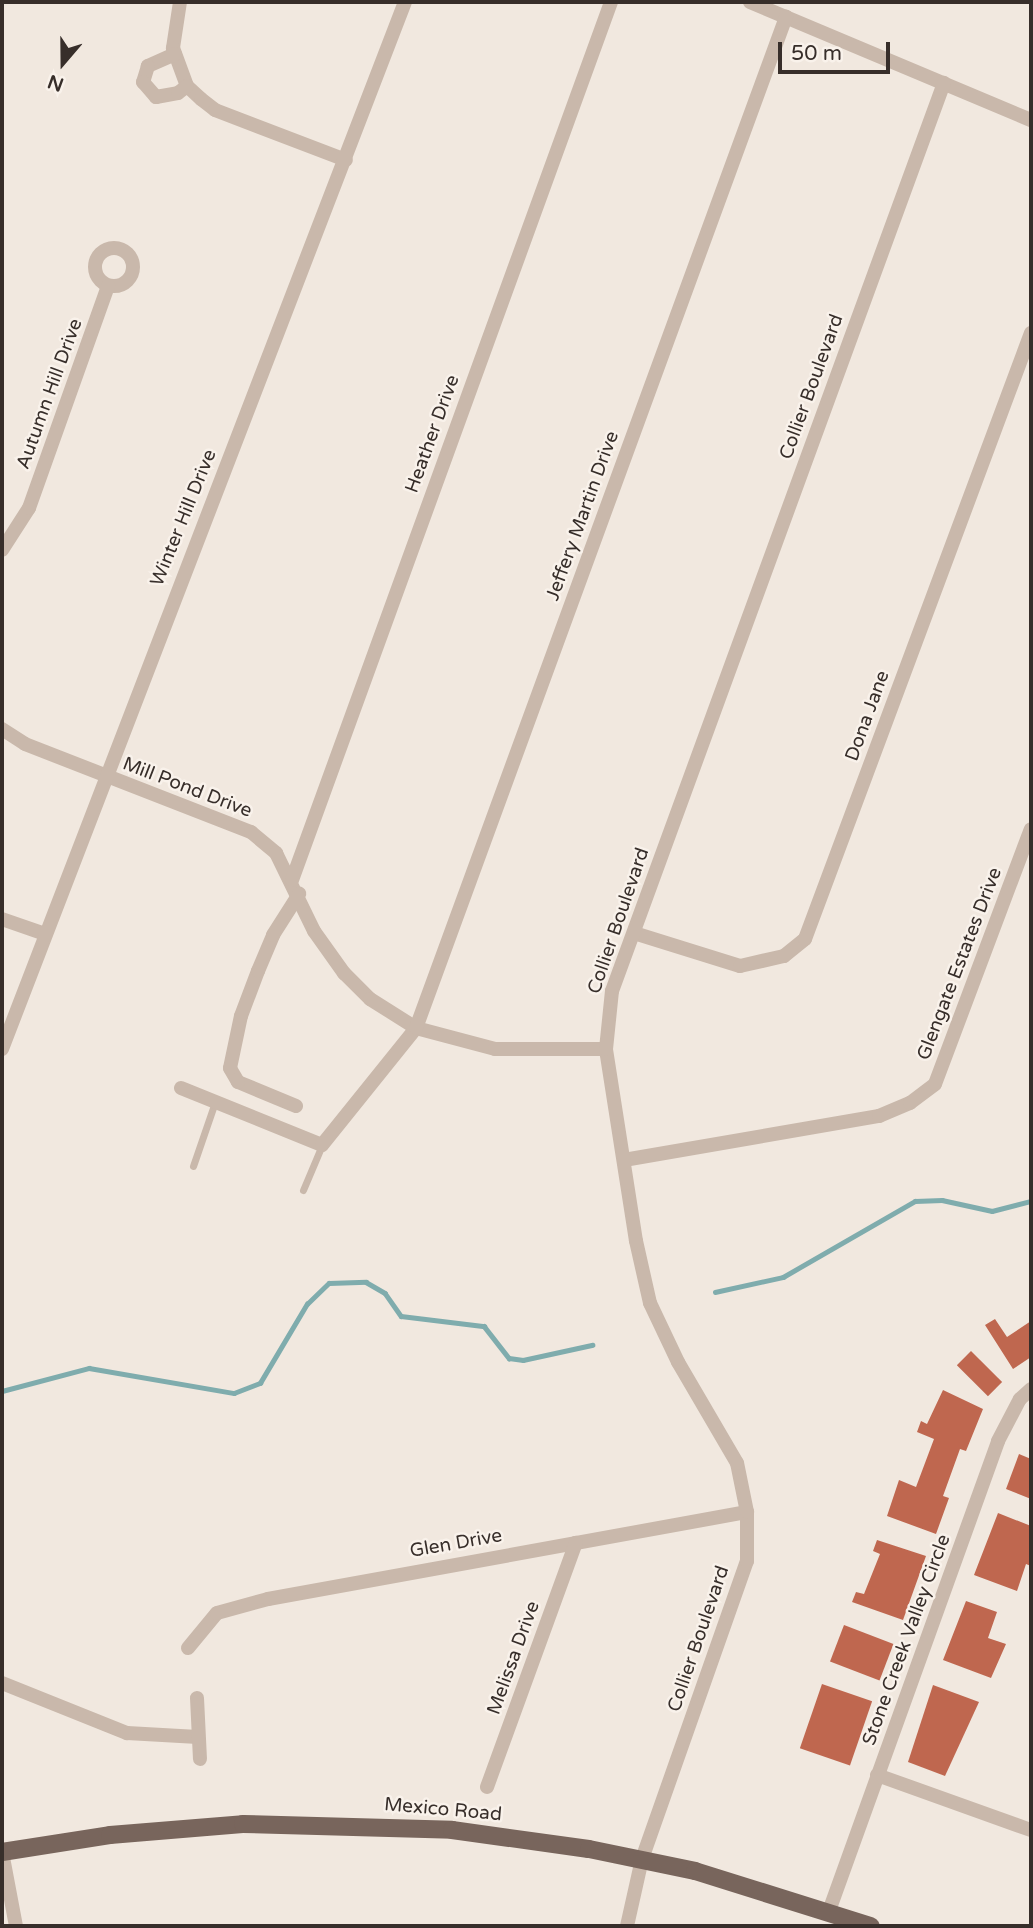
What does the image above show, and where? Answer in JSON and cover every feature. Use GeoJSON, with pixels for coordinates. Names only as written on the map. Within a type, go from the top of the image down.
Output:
{"type":"FeatureCollection","features":[{"type":"Feature","properties":{"kind":"main road","name":"Mexico Road"},"geometry":{"type":"LineString","coordinates":[[2,1852],[175,1828],[318,1824],[452,1830],[642,1859],[829,1911],[872,1926]]}},
{"type":"Feature","properties":{"kind":"street"},"geometry":{"type":"LineString","coordinates":[[180,2],[173,31],[175,54],[187,86],[215,110],[346,160]]}},
{"type":"Feature","properties":{"kind":"street","name":"Winter Hill Drive"},"geometry":{"type":"LineString","coordinates":[[2,1049],[104,776],[346,160],[405,2]]}},
{"type":"Feature","properties":{"kind":"street","name":"Heather Drive"},"geometry":{"type":"LineString","coordinates":[[292,880],[611,2]]}},
{"type":"Feature","properties":{"kind":"street"},"geometry":{"type":"LineString","coordinates":[[750,2],[1031,120]]}},
{"type":"Feature","properties":{"kind":"street","name":"Jeffery Martin Drive"},"geometry":{"type":"LineString","coordinates":[[322,1145],[416,1028],[786,17]]}},
{"type":"Feature","properties":{"kind":"street"},"geometry":{"type":"LineString","coordinates":[[175,54],[148,66],[143,82],[156,97],[178,93],[187,86]]}},
{"type":"Feature","properties":{"kind":"street","name":"Collier Boulevard"},"geometry":{"type":"LineString","coordinates":[[627,1926],[642,1859],[747,1561],[747,1512],[737,1462],[678,1362],[650,1304],[606,1049],[612,991],[944,83]]}},
{"type":"Feature","properties":{"kind":"street","name":"Autumn Hill Drive"},"geometry":{"type":"LineString","coordinates":[[2,550],[29,508],[108,286]]}},
{"type":"Feature","properties":{"kind":"street","name":"Dona Jane"},"geometry":{"type":"LineString","coordinates":[[634,933],[740,966],[784,956],[805,939],[1031,333]]}},
{"type":"Feature","properties":{"kind":"street","name":"Mill Pond Drive"},"geometry":{"type":"LineString","coordinates":[[2,729],[25,744],[251,832],[276,853],[299,894],[314,930],[344,973],[370,999],[416,1028],[495,1049],[606,1049]]}},
{"type":"Feature","properties":{"kind":"street","name":"Glengate Estates Drive"},"geometry":{"type":"LineString","coordinates":[[624,1160],[879,1116],[919,1097],[935,1084],[947,1059],[1031,830]]}},
{"type":"Feature","properties":{"kind":"street"},"geometry":{"type":"LineString","coordinates":[[296,1106],[238,1082],[230,1068],[241,1016],[258,971],[273,935],[299,894]]}},
{"type":"Feature","properties":{"kind":"street"},"geometry":{"type":"LineString","coordinates":[[2,919],[45,933]]}},
{"type":"Feature","properties":{"kind":"street"},"geometry":{"type":"LineString","coordinates":[[181,1088],[322,1145]]}},
{"type":"Feature","properties":{"kind":"street","name":"Stone Creek Valley Circle"},"geometry":{"type":"LineString","coordinates":[[829,1911],[998,1441],[1020,1399],[1031,1389]]}},
{"type":"Feature","properties":{"kind":"street","name":"Glen Drive"},"geometry":{"type":"LineString","coordinates":[[188,1648],[217,1613],[268,1599],[747,1512]]}},
{"type":"Feature","properties":{"kind":"street","name":"Melissa Drive"},"geometry":{"type":"LineString","coordinates":[[487,1787],[576,1543]]}},
{"type":"Feature","properties":{"kind":"street"},"geometry":{"type":"LineString","coordinates":[[2,1684],[127,1733],[198,1737]]}},
{"type":"Feature","properties":{"kind":"street"},"geometry":{"type":"LineString","coordinates":[[197,1698],[200,1759]]}},
{"type":"Feature","properties":{"kind":"street"},"geometry":{"type":"LineString","coordinates":[[877,1775],[1031,1830]]}},
{"type":"Feature","properties":{"kind":"street"},"geometry":{"type":"LineString","coordinates":[[2,1852],[16,1926]]}},
{"type":"Feature","properties":{"kind":"lane"},"geometry":{"type":"LineString","coordinates":[[193,1166],[215,1102]]}},
{"type":"Feature","properties":{"kind":"lane"},"geometry":{"type":"LineString","coordinates":[[303,1190],[322,1145]]}},
{"type":"Feature","properties":{"kind":"building"},"geometry":{"type":"Polygon","coordinates":[[[995,1319],[1007,1337],[1031,1321],[1031,1357],[1013,1369],[985,1325],[995,1319]]]}},
{"type":"Feature","properties":{"kind":"building"},"geometry":{"type":"Polygon","coordinates":[[[971,1351],[1002,1382],[988,1396],[957,1365],[971,1351]]]}},
{"type":"Feature","properties":{"kind":"building"},"geometry":{"type":"Polygon","coordinates":[[[943,1390],[983,1409],[966,1451],[960,1449],[943,1496],[949,1498],[936,1534],[887,1516],[899,1480],[916,1487],[934,1439],[917,1432],[921,1421],[927,1424],[943,1390]]]}},
{"type":"Feature","properties":{"kind":"building"},"geometry":{"type":"Polygon","coordinates":[[[1019,1454],[1031,1459],[1031,1499],[1006,1489],[1019,1454]]]}},
{"type":"Feature","properties":{"kind":"building"},"geometry":{"type":"Polygon","coordinates":[[[998,1513],[1031,1526],[1031,1566],[1026,1564],[1017,1591],[974,1575],[998,1513]]]}},
{"type":"Feature","properties":{"kind":"building"},"geometry":{"type":"Polygon","coordinates":[[[877,1540],[926,1556],[903,1620],[852,1602],[856,1592],[864,1594],[880,1554],[873,1551],[877,1540]]]}},
{"type":"Feature","properties":{"kind":"building"},"geometry":{"type":"Polygon","coordinates":[[[966,1601],[997,1612],[988,1638],[1006,1644],[991,1678],[943,1660],[966,1601]]]}},
{"type":"Feature","properties":{"kind":"building"},"geometry":{"type":"Polygon","coordinates":[[[844,1625],[893,1644],[880,1680],[830,1661],[844,1625]]]}},
{"type":"Feature","properties":{"kind":"building"},"geometry":{"type":"Polygon","coordinates":[[[822,1684],[872,1701],[850,1766],[800,1748],[822,1684]]]}},
{"type":"Feature","properties":{"kind":"building"},"geometry":{"type":"Polygon","coordinates":[[[933,1685],[979,1702],[945,1776],[908,1762],[933,1685]]]}},
{"type":"Feature","properties":{"kind":"waterway"},"geometry":{"type":"LineString","coordinates":[[715,1292],[783,1277],[915,1201],[942,1200],[992,1211],[1031,1201]]}},
{"type":"Feature","properties":{"kind":"waterway"},"geometry":{"type":"LineString","coordinates":[[2,1391],[89,1368],[234,1393],[260,1383],[307,1304],[329,1283],[366,1282],[385,1293],[401,1316],[484,1326],[509,1358],[523,1360],[592,1345]]}}]}
